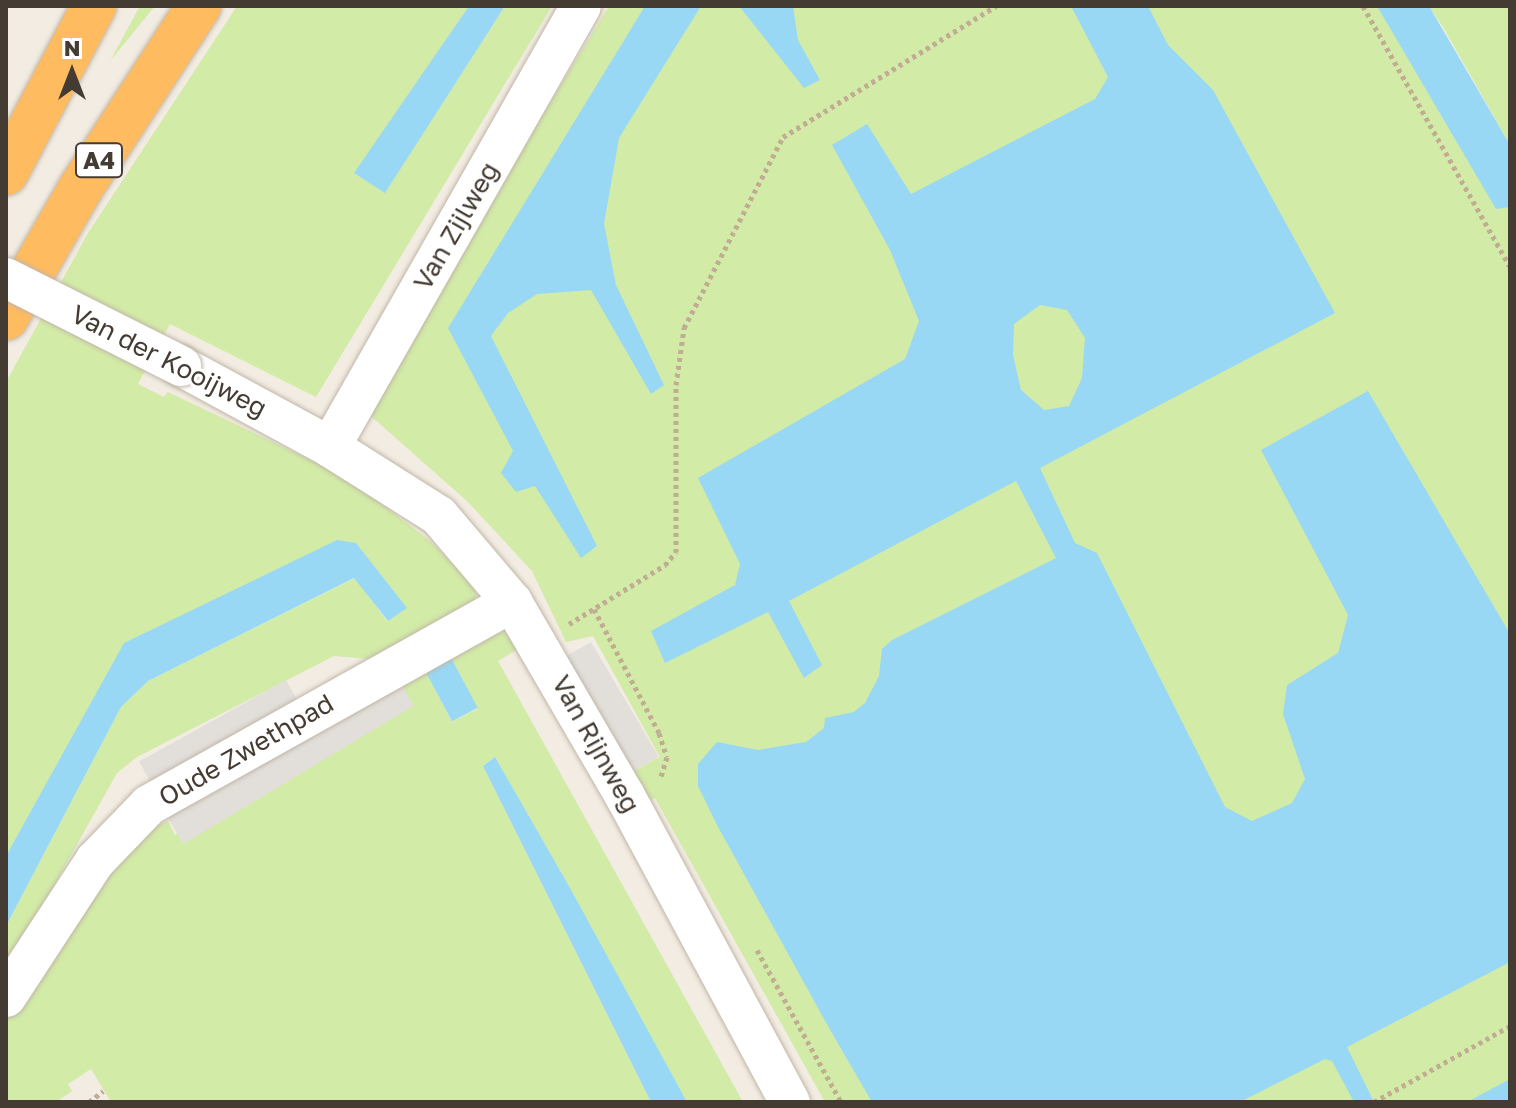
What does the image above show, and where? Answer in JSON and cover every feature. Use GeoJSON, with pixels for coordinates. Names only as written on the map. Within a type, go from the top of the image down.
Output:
{"type":"FeatureCollection","features":[{"type":"Feature","properties":{"kind":"highway"},"geometry":{"type":"LineString","coordinates":[[6,173],[94,6]]}},
{"type":"Feature","properties":{"kind":"highway","name":"A4"},"geometry":{"type":"LineString","coordinates":[[6,318],[90,173],[199,6]]}},
{"type":"Feature","properties":{"kind":"street","name":"Van Zijlweg"},"geometry":{"type":"LineString","coordinates":[[330,447],[581,6]]}},
{"type":"Feature","properties":{"kind":"street","name":"Van der Kooijweg"},"geometry":{"type":"LineString","coordinates":[[6,278],[181,366],[330,447]]}},
{"type":"Feature","properties":{"kind":"street","name":"Van Rijnweg"},"geometry":{"type":"LineString","coordinates":[[330,447],[439,516],[512,602],[625,796],[790,1102]]}},
{"type":"Feature","properties":{"kind":"street","name":"Oude Zwethpad"},"geometry":{"type":"LineString","coordinates":[[6,997],[95,861],[149,805],[512,602]]}},
{"type":"Feature","properties":{"kind":"path"},"geometry":{"type":"LineString","coordinates":[[557,631],[665,565],[676,552],[676,385],[684,328],[783,137],[996,6]]}},
{"type":"Feature","properties":{"kind":"path"},"geometry":{"type":"LineString","coordinates":[[1363,6],[1510,267]]}},
{"type":"Feature","properties":{"kind":"path"},"geometry":{"type":"LineString","coordinates":[[594,609],[659,733],[667,757],[661,777]]}},
{"type":"Feature","properties":{"kind":"path"},"geometry":{"type":"LineString","coordinates":[[1376,1101],[1510,1026]]}},
{"type":"Feature","properties":{"kind":"path"},"geometry":{"type":"LineString","coordinates":[[89,1102],[103,1091]]}},
{"type":"Feature","properties":{"kind":"green space"},"geometry":{"type":"Polygon","coordinates":[[[140,6],[155,6],[110,61],[140,6]]]}},
{"type":"Feature","properties":{"kind":"green space"},"geometry":{"type":"Polygon","coordinates":[[[237,6],[469,6],[355,173],[385,192],[505,6],[552,6],[316,397],[170,324],[138,384],[164,397],[168,392],[348,478],[430,541],[477,588],[474,609],[380,660],[334,656],[137,757],[117,773],[6,971],[6,926],[121,707],[148,681],[355,578],[387,621],[406,608],[356,543],[125,643],[6,856],[6,382],[88,233],[237,6]]]}},
{"type":"Feature","properties":{"kind":"green space"},"geometry":{"type":"Polygon","coordinates":[[[609,6],[1408,6],[1510,181],[1510,1102],[825,1102],[655,798],[642,804],[628,774],[660,757],[593,636],[566,642],[532,571],[468,502],[363,409],[609,6]]]}},
{"type":"Feature","properties":{"kind":"green space"},"geometry":{"type":"Polygon","coordinates":[[[1429,6],[1510,6],[1510,145],[1443,27],[1429,6]]]}},
{"type":"Feature","properties":{"kind":"green space"},"geometry":{"type":"Polygon","coordinates":[[[489,632],[509,633],[518,649],[498,661],[743,1102],[687,1102],[495,757],[483,766],[651,1102],[111,1102],[91,1069],[68,1084],[72,1091],[56,1102],[6,1102],[6,1010],[141,832],[168,821],[175,835],[413,706],[398,679],[424,668],[452,722],[477,709],[449,654],[489,632]]]}},
{"type":"Feature","properties":{"kind":"shaded area"},"geometry":{"type":"Polygon","coordinates":[[[591,642],[659,757],[628,774],[552,664],[591,642]]]}},
{"type":"Feature","properties":{"kind":"shaded area"},"geometry":{"type":"Polygon","coordinates":[[[398,679],[414,706],[183,844],[167,818],[398,679]]]}},
{"type":"Feature","properties":{"kind":"shaded area"},"geometry":{"type":"Polygon","coordinates":[[[286,680],[299,703],[152,784],[139,761],[286,680]]]}},
{"type":"Feature","properties":{"kind":"water"},"geometry":{"type":"Polygon","coordinates":[[[469,6],[505,6],[385,193],[354,173],[469,6]]]}},
{"type":"Feature","properties":{"kind":"water"},"geometry":{"type":"Polygon","coordinates":[[[645,6],[701,6],[619,138],[604,224],[616,285],[664,385],[651,394],[591,290],[537,294],[508,313],[491,336],[597,546],[581,558],[535,486],[516,492],[501,473],[513,451],[448,328],[645,6]]]}},
{"type":"Feature","properties":{"kind":"water"},"geometry":{"type":"Polygon","coordinates":[[[739,6],[793,6],[798,40],[820,80],[804,88],[739,6]]]}},
{"type":"Feature","properties":{"kind":"water"},"geometry":{"type":"Polygon","coordinates":[[[1071,6],[1148,6],[1168,45],[1213,90],[1335,313],[1040,468],[1075,543],[1097,553],[1225,807],[1252,821],[1292,803],[1305,779],[1283,714],[1287,685],[1338,653],[1348,615],[1261,450],[1368,391],[1510,634],[1510,962],[1347,1047],[1374,1102],[1354,1102],[1332,1061],[1325,1059],[1240,1102],[872,1102],[829,1028],[717,825],[698,786],[698,764],[717,742],[758,750],[806,742],[824,728],[825,718],[854,712],[865,703],[879,676],[882,649],[892,640],[1056,558],[1016,481],[789,601],[822,665],[804,678],[768,612],[665,663],[651,631],[735,585],[740,564],[698,478],[905,359],[919,321],[890,250],[832,145],[867,124],[911,194],[1095,99],[1108,77],[1071,6]],[[1040,305],[1014,324],[1013,355],[1021,390],[1044,410],[1069,406],[1082,378],[1085,338],[1067,310],[1040,305]]]}},
{"type":"Feature","properties":{"kind":"water"},"geometry":{"type":"Polygon","coordinates":[[[1377,6],[1429,6],[1510,145],[1510,207],[1496,209],[1377,6]]]}},
{"type":"Feature","properties":{"kind":"water"},"geometry":{"type":"Polygon","coordinates":[[[337,540],[356,543],[407,608],[388,621],[354,578],[148,681],[121,707],[6,926],[6,856],[124,643],[337,540]]]}},
{"type":"Feature","properties":{"kind":"water"},"geometry":{"type":"Polygon","coordinates":[[[449,654],[478,708],[452,721],[423,668],[449,654]]]}},
{"type":"Feature","properties":{"kind":"water"},"geometry":{"type":"Polygon","coordinates":[[[495,757],[687,1102],[651,1102],[483,766],[495,757]]]}},
{"type":"Feature","properties":{"kind":"water"},"geometry":{"type":"Polygon","coordinates":[[[1510,1079],[1510,1102],[1467,1102],[1510,1079]]]}}]}
